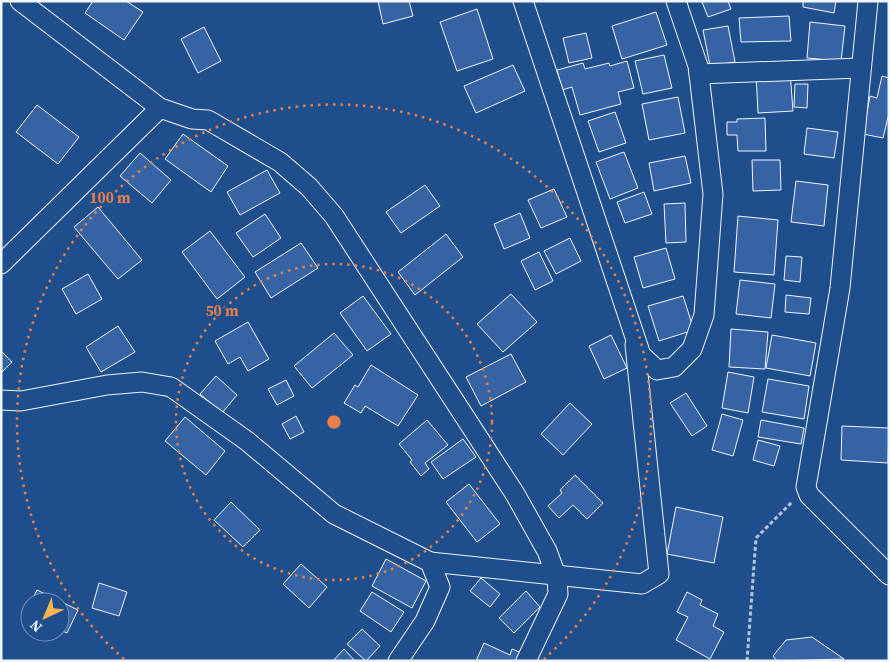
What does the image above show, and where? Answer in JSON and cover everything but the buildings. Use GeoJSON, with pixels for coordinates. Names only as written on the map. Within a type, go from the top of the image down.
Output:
{"type":"FeatureCollection","features":[{"type":"Feature","properties":{"kind":"street"},"geometry":{"type":"LineString","coordinates":[[20,1],[160,108],[192,119],[208,120],[280,162],[309,186],[334,216],[515,494],[547,550],[556,575],[558,594],[526,661]]}},
{"type":"Feature","properties":{"kind":"street"},"geometry":{"type":"LineString","coordinates":[[522,1],[641,355],[657,370],[674,367],[692,349],[704,315],[713,194],[700,74],[676,1]]}},
{"type":"Feature","properties":{"kind":"street"},"geometry":{"type":"LineString","coordinates":[[868,1],[840,288],[806,487],[809,495],[889,575]]}},
{"type":"Feature","properties":{"kind":"street"},"geometry":{"type":"LineString","coordinates":[[700,74],[860,68]]}},
{"type":"Feature","properties":{"kind":"street"},"geometry":{"type":"LineString","coordinates":[[1,264],[160,108]]}},
{"type":"Feature","properties":{"kind":"street"},"geometry":{"type":"LineString","coordinates":[[1,400],[20,401],[107,385],[142,382],[171,387],[246,440],[334,514],[430,562],[642,584],[659,574],[634,333]]}},
{"type":"Feature","properties":{"kind":"street"},"geometry":{"type":"LineString","coordinates":[[398,661],[425,621],[440,587],[430,562]]}},
{"type":"Feature","properties":{"kind":"path"},"geometry":{"type":"LineString","coordinates":[[747,661],[756,538],[806,487]]}}]}
